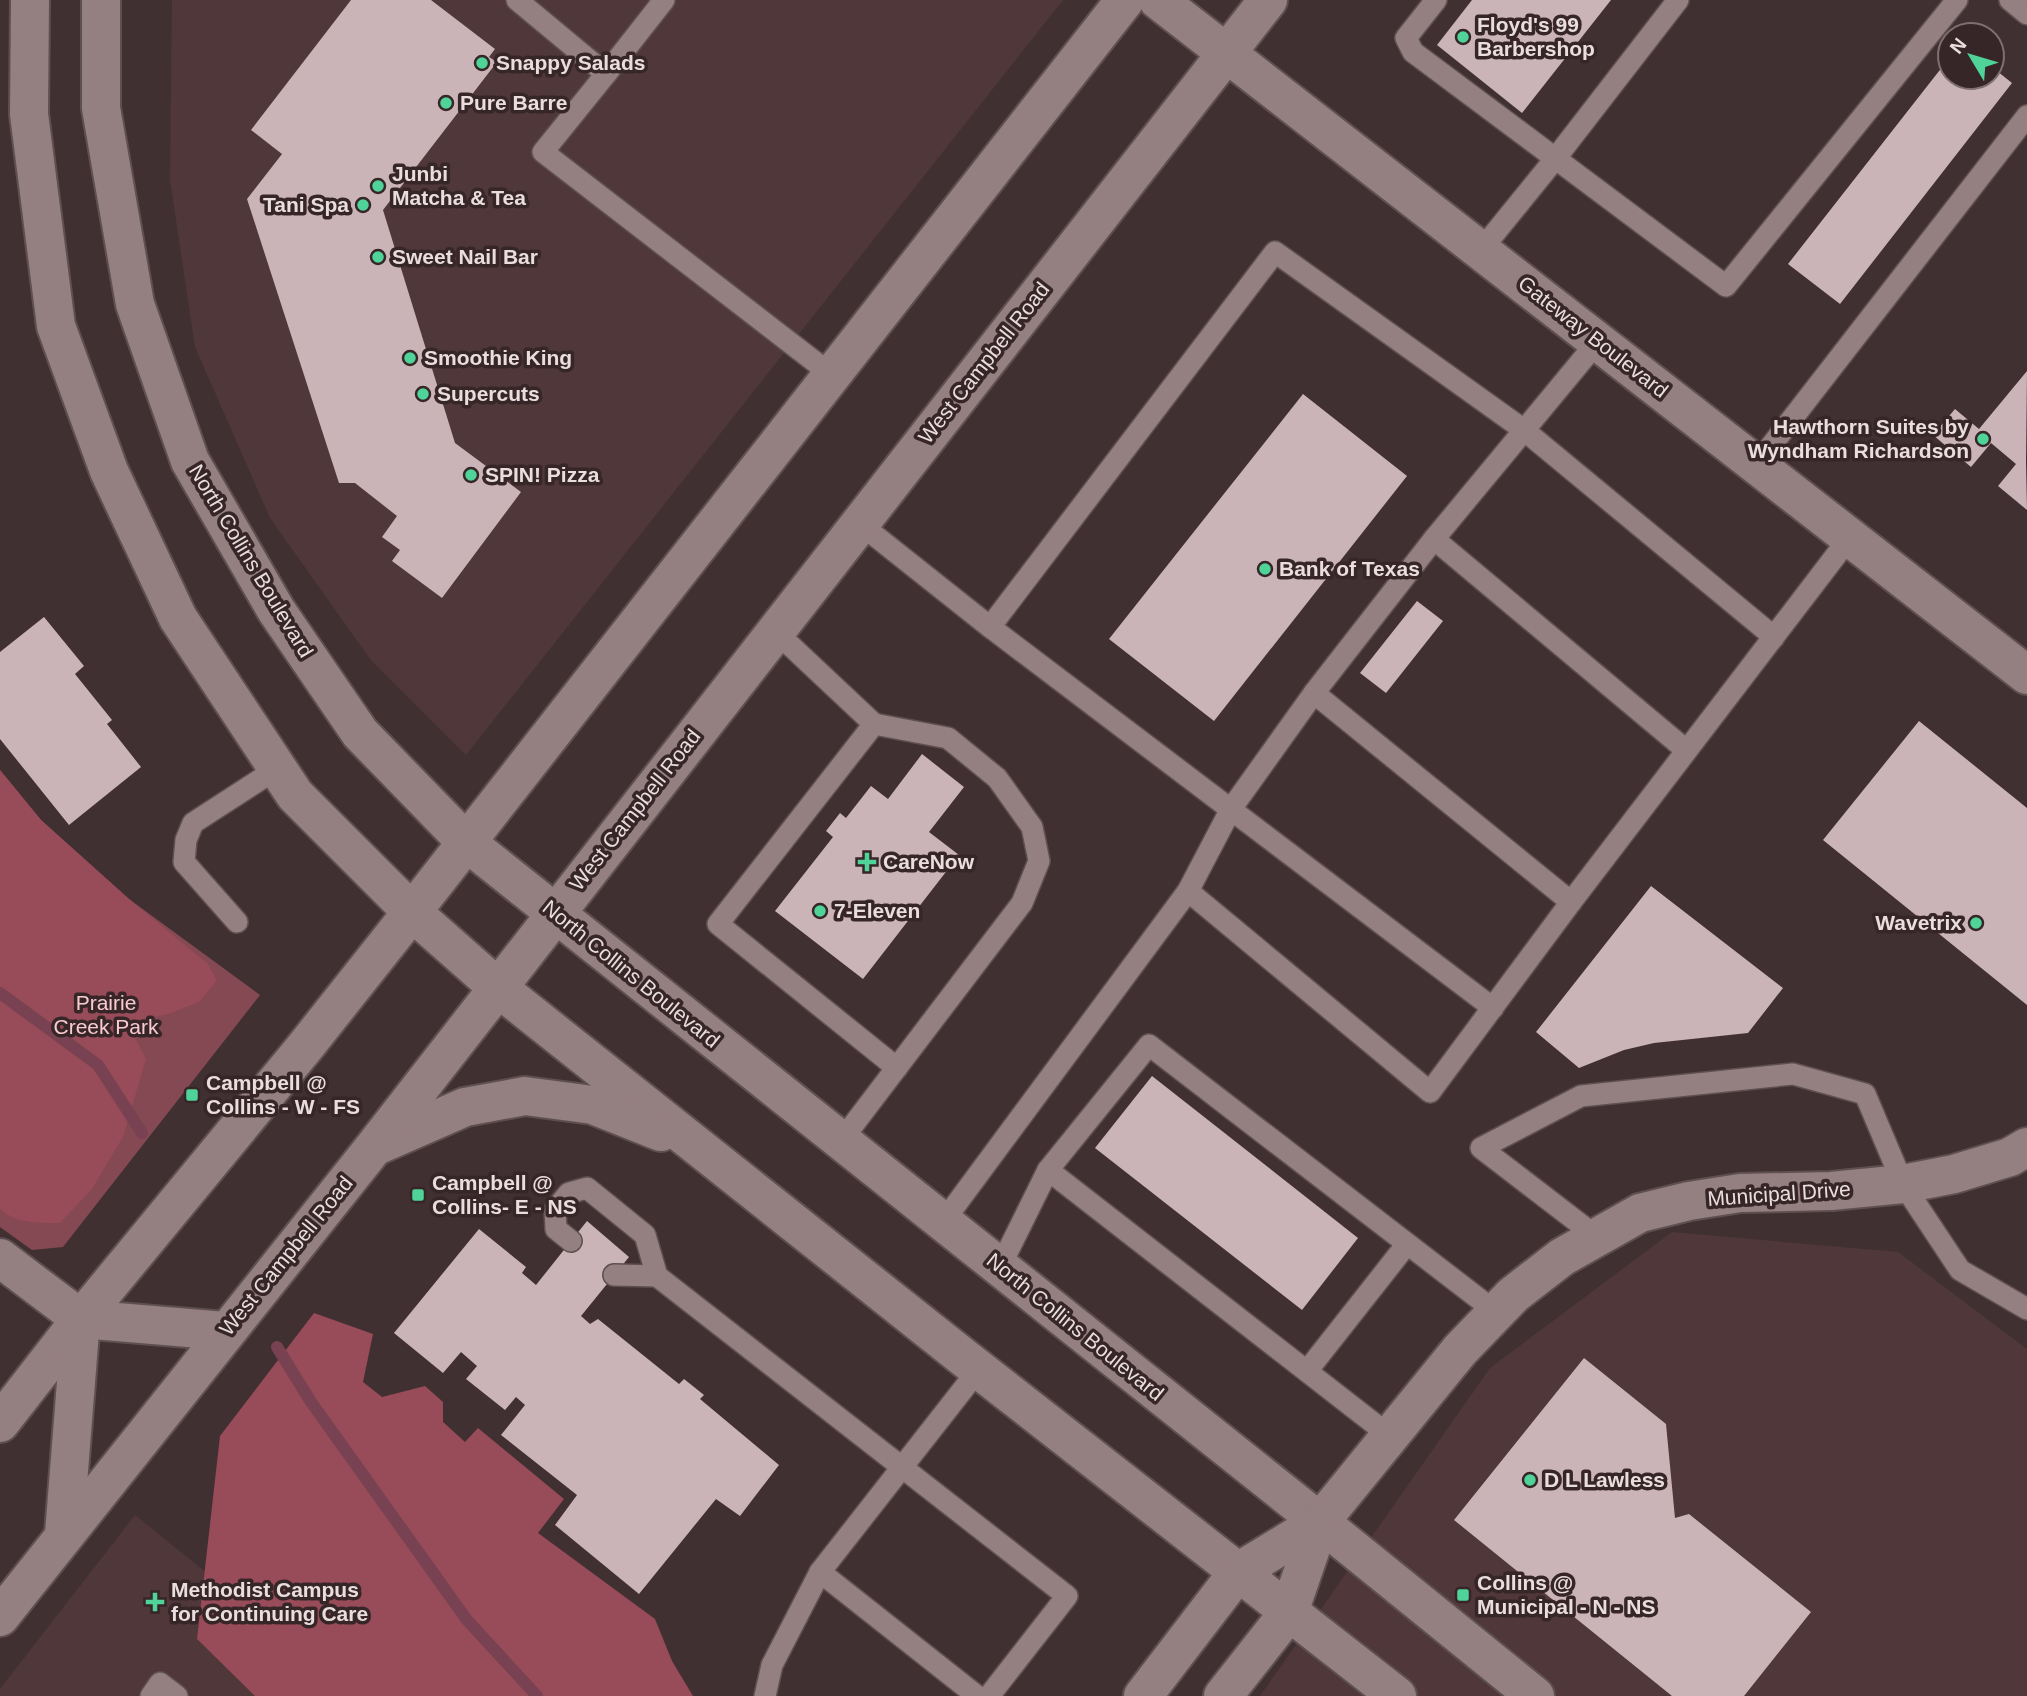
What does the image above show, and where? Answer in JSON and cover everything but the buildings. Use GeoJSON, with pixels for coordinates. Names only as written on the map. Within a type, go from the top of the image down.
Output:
{"type":"FeatureCollection","features":[{"type":"Feature","properties":{"kind":"main road"},"geometry":{"type":"LineString","coordinates":[[30,0],[29,114],[56,326],[109,471],[178,618],[295,795],[412,912],[497,987],[1397,1696]]}},
{"type":"Feature","properties":{"kind":"main road","name":"North Collins Boulevard"},"geometry":{"type":"LineString","coordinates":[[101,0],[101,108],[135,304],[190,461],[276,610],[360,733],[466,842],[1535,1696]]}},
{"type":"Feature","properties":{"kind":"main road"},"geometry":{"type":"LineString","coordinates":[[0,1423],[81,1319],[305,1047],[412,912],[1125,0]]}},
{"type":"Feature","properties":{"kind":"main road","name":"Gateway Boulevard"},"geometry":{"type":"LineString","coordinates":[[1158,0],[2027,676]]}},
{"type":"Feature","properties":{"kind":"main road","name":"West Campbell Road"},"geometry":{"type":"LineString","coordinates":[[0,1617],[374,1147],[1268,0]]}},
{"type":"Feature","properties":{"kind":"main road"},"geometry":{"type":"LineString","coordinates":[[374,1147],[465,1107],[525,1096],[593,1105],[698,1147]]}},
{"type":"Feature","properties":{"kind":"main road","name":"Municipal Drive"},"geometry":{"type":"LineString","coordinates":[[1143,1696],[1238,1572],[1320,1522],[1460,1350],[1513,1295],[1562,1257],[1640,1213],[1689,1200],[1740,1193],[1831,1191],[1903,1184],[1954,1174],[2010,1157],[2027,1147]]}},
{"type":"Feature","properties":{"kind":"main road"},"geometry":{"type":"LineString","coordinates":[[0,1258],[81,1319],[225,1331]]}},
{"type":"Feature","properties":{"kind":"main road"},"geometry":{"type":"LineString","coordinates":[[64,1534],[81,1319]]}},
{"type":"Feature","properties":{"kind":"main road","name":"Municipal Drive"},"geometry":{"type":"LineString","coordinates":[[1223,1696],[1289,1612],[1320,1522]]}},
{"type":"Feature","properties":{"kind":"lane"},"geometry":{"type":"LineString","coordinates":[[517,0],[606,74]]}},
{"type":"Feature","properties":{"kind":"lane"},"geometry":{"type":"LineString","coordinates":[[664,0],[543,152],[832,375]]}},
{"type":"Feature","properties":{"kind":"lane"},"geometry":{"type":"LineString","coordinates":[[1436,0],[1406,38],[1413,52],[1726,286],[1957,0]]}},
{"type":"Feature","properties":{"kind":"lane"},"geometry":{"type":"LineString","coordinates":[[1481,250],[1678,0]]}},
{"type":"Feature","properties":{"kind":"lane"},"geometry":{"type":"LineString","coordinates":[[2010,0],[2027,14]]}},
{"type":"Feature","properties":{"kind":"lane"},"geometry":{"type":"LineString","coordinates":[[1757,464],[2027,116]]}},
{"type":"Feature","properties":{"kind":"lane"},"geometry":{"type":"LineString","coordinates":[[990,627],[1275,252],[1524,430],[1774,637]]}},
{"type":"Feature","properties":{"kind":"lane"},"geometry":{"type":"LineString","coordinates":[[943,1222],[1188,891],[1231,809],[1314,693],[1434,539],[1598,341]]}},
{"type":"Feature","properties":{"kind":"lane"},"geometry":{"type":"LineString","coordinates":[[859,523],[990,627],[1493,1008]]}},
{"type":"Feature","properties":{"kind":"lane"},"geometry":{"type":"LineString","coordinates":[[1188,891],[1430,1092],[1686,750],[1850,537]]}},
{"type":"Feature","properties":{"kind":"lane"},"geometry":{"type":"LineString","coordinates":[[1434,539],[1686,750]]}},
{"type":"Feature","properties":{"kind":"lane"},"geometry":{"type":"LineString","coordinates":[[775,631],[874,724],[948,738],[998,778],[1032,827],[1040,861],[1022,903],[841,1141]]}},
{"type":"Feature","properties":{"kind":"lane"},"geometry":{"type":"LineString","coordinates":[[1314,693],[1571,902]]}},
{"type":"Feature","properties":{"kind":"lane"},"geometry":{"type":"LineString","coordinates":[[874,724],[718,924],[897,1068]]}},
{"type":"Feature","properties":{"kind":"lane"},"geometry":{"type":"LineString","coordinates":[[237,922],[184,862],[186,840],[193,823],[278,768]]}},
{"type":"Feature","properties":{"kind":"lane"},"geometry":{"type":"LineString","coordinates":[[1000,1267],[1048,1170],[1149,1045],[1496,1312]]}},
{"type":"Feature","properties":{"kind":"lane"},"geometry":{"type":"LineString","coordinates":[[1597,1237],[1481,1148],[1581,1096],[1793,1074],[1864,1094],[1903,1184],[1960,1270],[2027,1309]]}},
{"type":"Feature","properties":{"kind":"lane"},"geometry":{"type":"LineString","coordinates":[[1048,1170],[1390,1436]]}},
{"type":"Feature","properties":{"kind":"lane"},"geometry":{"type":"LineString","coordinates":[[571,1241],[555,1229],[555,1210],[569,1193],[587,1188],[645,1235],[657,1276],[1068,1595],[989,1696]]}},
{"type":"Feature","properties":{"kind":"lane"},"geometry":{"type":"LineString","coordinates":[[1307,1371],[1407,1244]]}},
{"type":"Feature","properties":{"kind":"lane"},"geometry":{"type":"LineString","coordinates":[[614,1275],[657,1276]]}},
{"type":"Feature","properties":{"kind":"lane"},"geometry":{"type":"LineString","coordinates":[[765,1696],[772,1665],[820,1572],[979,1369]]}},
{"type":"Feature","properties":{"kind":"lane"},"geometry":{"type":"LineString","coordinates":[[820,1572],[977,1696]]}},
{"type":"Feature","properties":{"kind":"lane"},"geometry":{"type":"LineString","coordinates":[[151,1696],[160,1683],[177,1696]]}},
{"type":"Feature","properties":{"kind":"shaded area"},"geometry":{"type":"Polygon","coordinates":[[[172,0],[1063,0],[466,755],[370,659],[270,518],[195,347],[170,180],[172,0]]]}},
{"type":"Feature","properties":{"kind":"shaded area"},"geometry":{"type":"Polygon","coordinates":[[[1672,1232],[1898,1252],[2027,1349],[2027,1696],[1260,1696],[1490,1368],[1672,1232]]]}},
{"type":"Feature","properties":{"kind":"shaded area","name":"Methodist Campus for Continuing Care"},"geometry":{"type":"Polygon","coordinates":[[[135,1515],[359,1696],[0,1696],[0,1689],[135,1515]]]}},
{"type":"Feature","properties":{"kind":"green space","name":"Prairie Creek Park"},"geometry":{"type":"Polygon","coordinates":[[[0,770],[41,820],[129,899],[260,995],[63,1247],[32,1250],[0,1227],[0,770]]]}},
{"type":"Feature","properties":{"kind":"green space","name":"Prairie Creek Park"},"geometry":{"type":"Polygon","coordinates":[[[0,770],[41,820],[129,899],[207,963],[217,980],[199,1002],[169,1014],[127,1022],[146,1059],[123,1137],[92,1189],[60,1223],[20,1220],[0,1209],[0,770]]]}},
{"type":"Feature","properties":{"kind":"green space"},"geometry":{"type":"Polygon","coordinates":[[[314,1313],[373,1334],[363,1382],[382,1397],[425,1386],[443,1402],[443,1422],[465,1442],[478,1428],[564,1499],[538,1533],[655,1619],[672,1661],[693,1696],[255,1696],[197,1639],[220,1436],[314,1313]]]}},
{"type":"Feature","properties":{"kind":"waterway"},"geometry":{"type":"LineString","coordinates":[[0,993],[98,1065],[142,1133]]}},
{"type":"Feature","properties":{"kind":"waterway"},"geometry":{"type":"LineString","coordinates":[[277,1347],[311,1402],[467,1620],[537,1696]]}},
{"type":"Feature","properties":{"kind":"place","name":"Floyd's 99 Barbershop"},"geometry":{"type":"Point","coordinates":[1463,37]}},
{"type":"Feature","properties":{"kind":"place","name":"Snappy Salads"},"geometry":{"type":"Point","coordinates":[482,63]}},
{"type":"Feature","properties":{"kind":"place","name":"Pure Barre"},"geometry":{"type":"Point","coordinates":[446,103]}},
{"type":"Feature","properties":{"kind":"place","name":"Junbi Matcha & Tea"},"geometry":{"type":"Point","coordinates":[378,186]}},
{"type":"Feature","properties":{"kind":"place","name":"Tani Spa"},"geometry":{"type":"Point","coordinates":[363,205]}},
{"type":"Feature","properties":{"kind":"place","name":"Sweet Nail Bar"},"geometry":{"type":"Point","coordinates":[378,257]}},
{"type":"Feature","properties":{"kind":"place","name":"Smoothie King"},"geometry":{"type":"Point","coordinates":[410,358]}},
{"type":"Feature","properties":{"kind":"place","name":"Supercuts"},"geometry":{"type":"Point","coordinates":[423,394]}},
{"type":"Feature","properties":{"kind":"place","name":"Hawthorn Suites by Wyndham Richardson"},"geometry":{"type":"Point","coordinates":[1983,439]}},
{"type":"Feature","properties":{"kind":"place","name":"SPIN! Pizza"},"geometry":{"type":"Point","coordinates":[471,475]}},
{"type":"Feature","properties":{"kind":"place","name":"Bank of Texas"},"geometry":{"type":"Point","coordinates":[1265,569]}},
{"type":"Feature","properties":{"kind":"place","name":"CareNow"},"geometry":{"type":"Point","coordinates":[867,862]}},
{"type":"Feature","properties":{"kind":"place","name":"7-Eleven"},"geometry":{"type":"Point","coordinates":[820,911]}},
{"type":"Feature","properties":{"kind":"place","name":"Wavetrix"},"geometry":{"type":"Point","coordinates":[1976,923]}},
{"type":"Feature","properties":{"kind":"place","name":"Campbell @ Collins - W - FS"},"geometry":{"type":"Point","coordinates":[192,1095]}},
{"type":"Feature","properties":{"kind":"place","name":"Campbell @ Collins- E - NS"},"geometry":{"type":"Point","coordinates":[418,1195]}},
{"type":"Feature","properties":{"kind":"place","name":"D L Lawless"},"geometry":{"type":"Point","coordinates":[1530,1480]}},
{"type":"Feature","properties":{"kind":"place","name":"Collins @ Municipal - N - NS"},"geometry":{"type":"Point","coordinates":[1463,1595]}},
{"type":"Feature","properties":{"kind":"place","name":"Methodist Campus for Continuing Care"},"geometry":{"type":"Point","coordinates":[155,1602]}}]}
